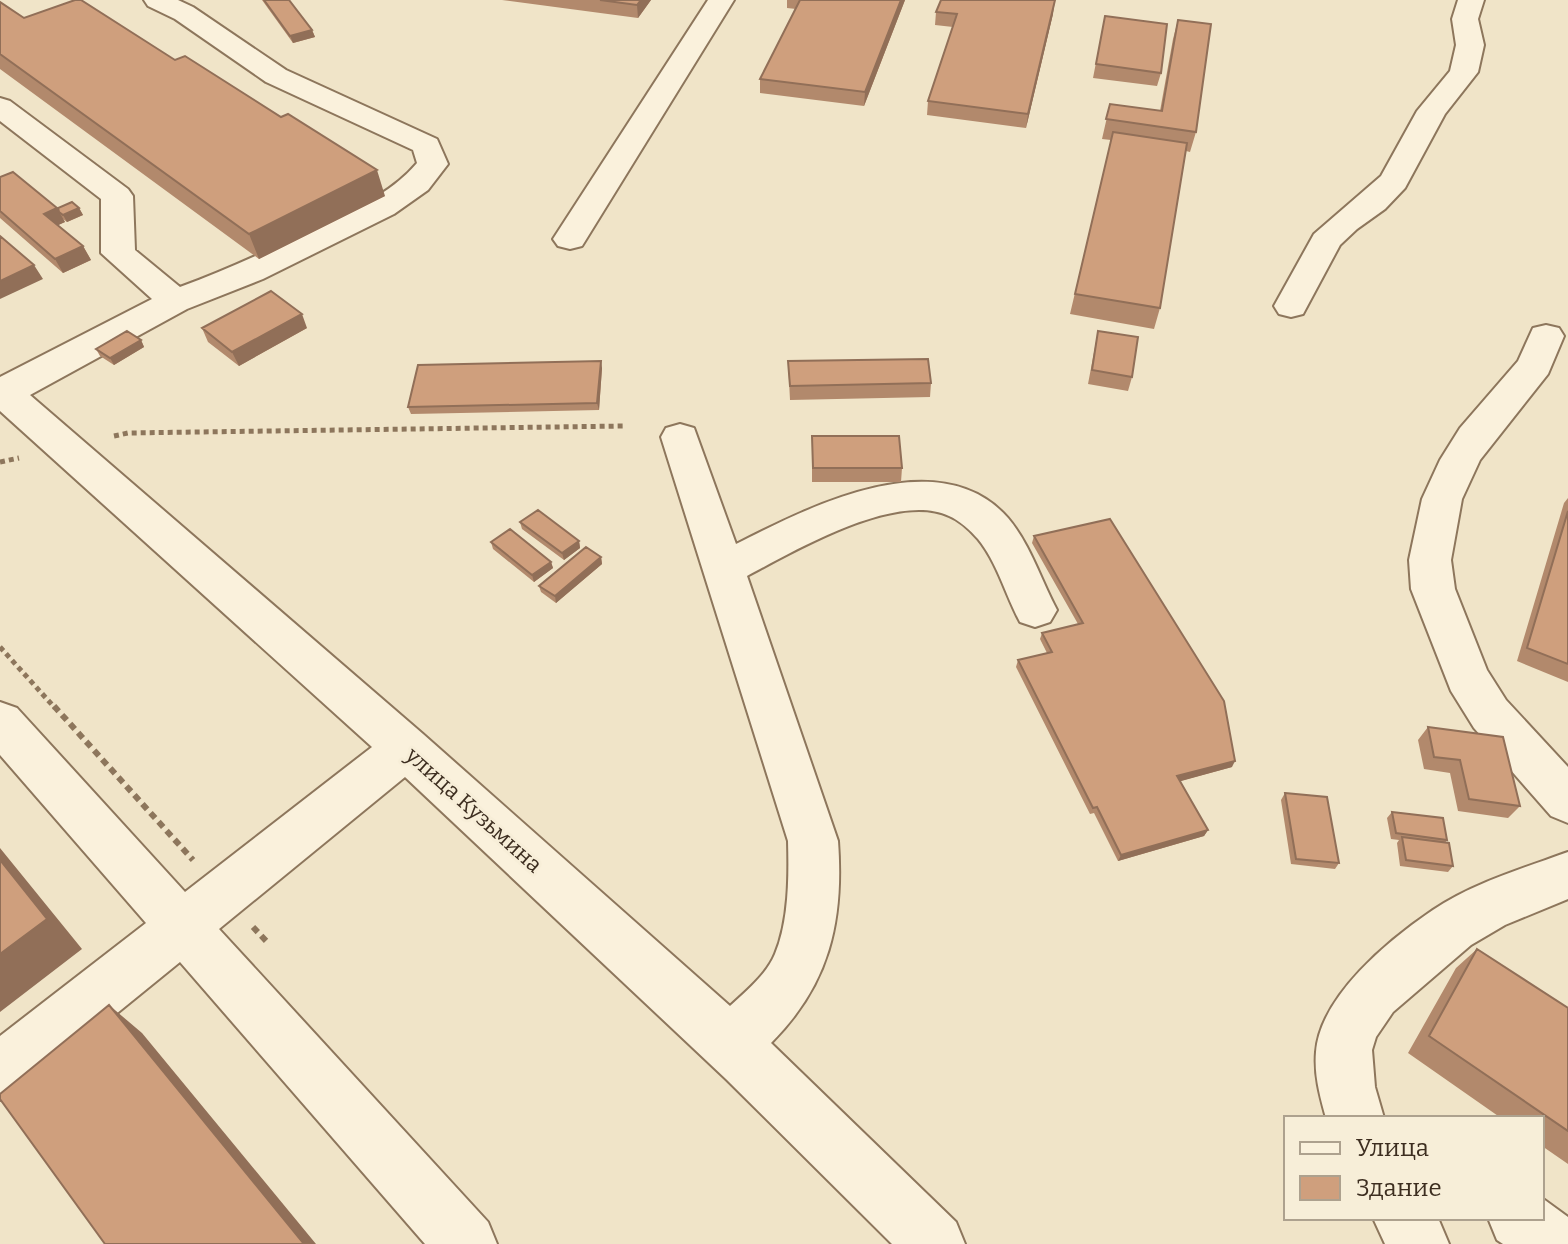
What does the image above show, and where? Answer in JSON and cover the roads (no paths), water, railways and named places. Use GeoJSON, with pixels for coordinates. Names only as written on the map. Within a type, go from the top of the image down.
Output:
{"type":"FeatureCollection","features":[{"type":"Feature","properties":{"kind":"street"},"geometry":{"type":"LineString","coordinates":[[1,393],[175,301],[251,272],[383,207],[417,183],[433,164],[426,145],[276,76],[184,13],[157,0]]}},
{"type":"Feature","properties":{"kind":"street"},"geometry":{"type":"LineString","coordinates":[[570,239],[721,0]]}},
{"type":"Feature","properties":{"kind":"street"},"geometry":{"type":"LineString","coordinates":[[1291,306],[1326,241],[1345,222],[1374,202],[1394,181],[1432,111],[1464,72],[1470,45],[1465,19],[1471,0]]}},
{"type":"Feature","properties":{"kind":"street"},"geometry":{"type":"LineString","coordinates":[[0,107],[117,196],[118,253],[175,301]]}},
{"type":"Feature","properties":{"kind":"street"},"geometry":{"type":"LineString","coordinates":[[1550,359],[1474,437],[1460,460],[1442,499],[1430,560],[1433,589],[1467,678],[1490,714],[1568,801]]}},
{"type":"Feature","properties":{"kind":"street","name":"улица Кузьмина"},"geometry":{"type":"LineString","coordinates":[[1,393],[67,447],[406,748],[731,1044],[846,1151],[934,1244]]}},
{"type":"Feature","properties":{"kind":"street"},"geometry":{"type":"LineString","coordinates":[[680,437],[813,841],[816,875],[799,963],[780,993],[731,1044]]}},
{"type":"Feature","properties":{"kind":"street"},"geometry":{"type":"LineString","coordinates":[[722,570],[819,522],[858,507],[887,500],[937,496],[974,511],[993,529],[1035,610]]}},
{"type":"Feature","properties":{"kind":"street"},"geometry":{"type":"LineString","coordinates":[[0,722],[202,909],[466,1244]]}},
{"type":"Feature","properties":{"kind":"street"},"geometry":{"type":"LineString","coordinates":[[0,1072],[406,748]]}},
{"type":"Feature","properties":{"kind":"street"},"geometry":{"type":"LineString","coordinates":[[1362,1108],[1344,1066],[1347,1035],[1374,993],[1452,927],[1487,908],[1568,875]]}},
{"type":"Feature","properties":{"kind":"street"},"geometry":{"type":"LineString","coordinates":[[1405,1220],[1418,1244]]}},
{"type":"Feature","properties":{"kind":"street"},"geometry":{"type":"LineString","coordinates":[[1522,1220],[1553,1244]]}}]}
